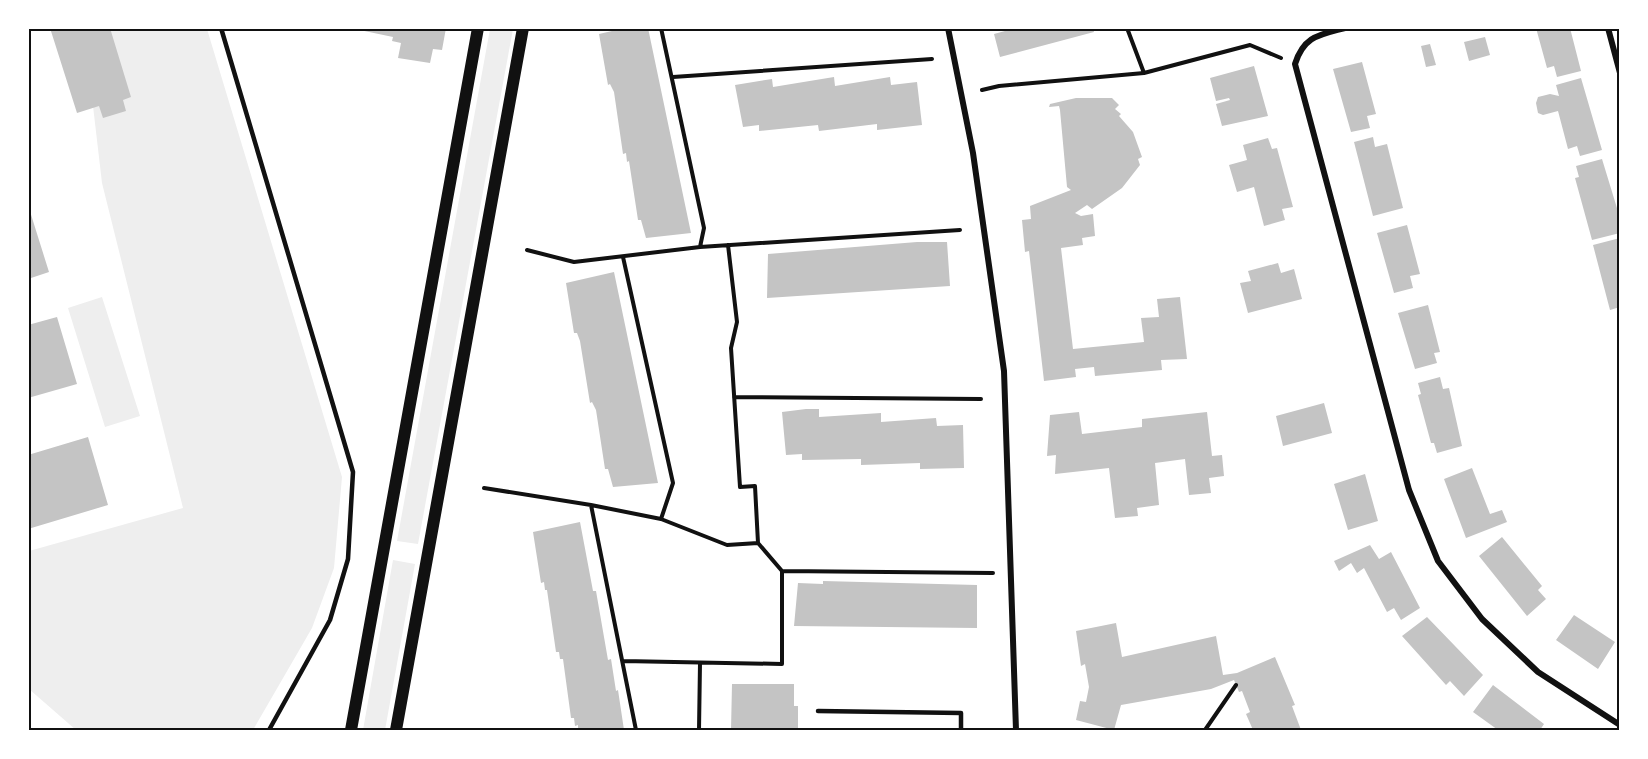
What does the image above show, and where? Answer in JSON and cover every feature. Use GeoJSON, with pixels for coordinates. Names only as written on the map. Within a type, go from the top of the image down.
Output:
{"type":"FeatureCollection","features":[{"type":"Feature","properties":{"kind":"main road"},"geometry":{"type":"LineString","coordinates":[[351,730],[478,28]]}},
{"type":"Feature","properties":{"kind":"main road"},"geometry":{"type":"LineString","coordinates":[[396,730],[523,28]]}},
{"type":"Feature","properties":{"kind":"street"},"geometry":{"type":"LineString","coordinates":[[948,28],[973,153],[1004,371],[1016,730]]}},
{"type":"Feature","properties":{"kind":"street"},"geometry":{"type":"LineString","coordinates":[[1345,28],[1316,36],[1301,47],[1295,64],[1409,490],[1437,561],[1482,619],[1538,672],[1620,725]]}},
{"type":"Feature","properties":{"kind":"street"},"geometry":{"type":"LineString","coordinates":[[1608,28],[1620,73]]}},
{"type":"Feature","properties":{"kind":"lane"},"geometry":{"type":"LineString","coordinates":[[221,28],[353,472],[348,559],[330,620],[269,730]]}},
{"type":"Feature","properties":{"kind":"lane"},"geometry":{"type":"LineString","coordinates":[[818,711],[961,713],[961,730]]}},
{"type":"Feature","properties":{"kind":"path"},"geometry":{"type":"LineString","coordinates":[[661,28],[704,228],[700,247]]}},
{"type":"Feature","properties":{"kind":"path"},"geometry":{"type":"LineString","coordinates":[[1126,28],[1144,73]]}},
{"type":"Feature","properties":{"kind":"path"},"geometry":{"type":"LineString","coordinates":[[982,90],[999,86],[1144,73],[1250,45],[1295,64]]}},
{"type":"Feature","properties":{"kind":"path"},"geometry":{"type":"LineString","coordinates":[[673,77],[932,59]]}},
{"type":"Feature","properties":{"kind":"path"},"geometry":{"type":"LineString","coordinates":[[528,250],[574,262],[700,247],[960,230]]}},
{"type":"Feature","properties":{"kind":"path"},"geometry":{"type":"LineString","coordinates":[[623,661],[782,664],[782,571],[758,543],[755,486],[740,487],[731,348],[737,322],[728,245]]}},
{"type":"Feature","properties":{"kind":"path"},"geometry":{"type":"LineString","coordinates":[[623,257],[673,483],[661,519]]}},
{"type":"Feature","properties":{"kind":"path"},"geometry":{"type":"LineString","coordinates":[[734,397],[981,399]]}},
{"type":"Feature","properties":{"kind":"path"},"geometry":{"type":"LineString","coordinates":[[484,488],[661,519],[727,545],[758,543]]}},
{"type":"Feature","properties":{"kind":"path"},"geometry":{"type":"LineString","coordinates":[[591,505],[636,730]]}},
{"type":"Feature","properties":{"kind":"path"},"geometry":{"type":"LineString","coordinates":[[782,571],[993,573]]}},
{"type":"Feature","properties":{"kind":"path"},"geometry":{"type":"LineString","coordinates":[[699,730],[700,663]]}},
{"type":"Feature","properties":{"kind":"path"},"geometry":{"type":"LineString","coordinates":[[1205,730],[1236,685]]}},
{"type":"Feature","properties":{"kind":"shaded area"},"geometry":{"type":"Polygon","coordinates":[[[84,29],[207,29],[342,477],[334,568],[312,628],[253,730],[76,730],[29,689],[29,551],[183,508],[102,183],[84,29]]]}},
{"type":"Feature","properties":{"kind":"shaded area"},"geometry":{"type":"Polygon","coordinates":[[[490,29],[513,29],[418,544],[397,541],[490,29]]]}},
{"type":"Feature","properties":{"kind":"shaded area"},"geometry":{"type":"Polygon","coordinates":[[[102,297],[140,416],[105,427],[68,308],[102,297]]]}},
{"type":"Feature","properties":{"kind":"shaded area"},"geometry":{"type":"Polygon","coordinates":[[[393,560],[415,564],[385,730],[363,730],[393,560]]]}},
{"type":"Feature","properties":{"kind":"building"},"geometry":{"type":"Polygon","coordinates":[[[50,28],[110,28],[131,97],[123,100],[126,111],[103,118],[99,106],[77,113],[50,28]]]}},
{"type":"Feature","properties":{"kind":"building"},"geometry":{"type":"Polygon","coordinates":[[[350,28],[446,28],[442,50],[433,49],[430,63],[398,58],[401,43],[392,41],[393,37],[350,28]]]}},
{"type":"Feature","properties":{"kind":"building"},"geometry":{"type":"Polygon","coordinates":[[[625,28],[648,28],[691,233],[646,238],[641,220],[638,220],[629,161],[627,162],[626,153],[623,154],[614,92],[610,84],[608,85],[599,34],[625,28]]]}},
{"type":"Feature","properties":{"kind":"building"},"geometry":{"type":"Polygon","coordinates":[[[1016,28],[1093,28],[1094,32],[1000,57],[994,34],[1016,28]]]}},
{"type":"Feature","properties":{"kind":"building"},"geometry":{"type":"Polygon","coordinates":[[[1536,28],[1570,28],[1581,71],[1557,77],[1554,66],[1547,68],[1536,28]]]}},
{"type":"Feature","properties":{"kind":"building"},"geometry":{"type":"Polygon","coordinates":[[[1485,37],[1490,55],[1469,61],[1464,42],[1485,37]]]}},
{"type":"Feature","properties":{"kind":"building"},"geometry":{"type":"Polygon","coordinates":[[[1430,44],[1436,65],[1426,67],[1421,46],[1430,44]]]}},
{"type":"Feature","properties":{"kind":"building"},"geometry":{"type":"Polygon","coordinates":[[[1362,62],[1376,114],[1367,116],[1370,128],[1351,132],[1333,69],[1362,62]]]}},
{"type":"Feature","properties":{"kind":"building"},"geometry":{"type":"Polygon","coordinates":[[[1254,66],[1268,116],[1222,126],[1216,104],[1230,100],[1229,98],[1216,101],[1210,78],[1254,66]]]}},
{"type":"Feature","properties":{"kind":"building"},"geometry":{"type":"Polygon","coordinates":[[[834,77],[835,86],[890,77],[891,85],[917,82],[922,125],[877,130],[877,124],[819,131],[818,125],[759,131],[759,125],[743,127],[735,85],[772,79],[773,87],[834,77]]]}},
{"type":"Feature","properties":{"kind":"building"},"geometry":{"type":"Polygon","coordinates":[[[1581,78],[1602,150],[1580,156],[1577,146],[1568,149],[1558,111],[1543,115],[1538,113],[1536,103],[1538,97],[1550,94],[1559,96],[1556,85],[1581,78]]]}},
{"type":"Feature","properties":{"kind":"building"},"geometry":{"type":"Polygon","coordinates":[[[1076,98],[1112,98],[1119,105],[1115,109],[1121,114],[1119,116],[1133,132],[1142,157],[1138,159],[1140,165],[1122,188],[1092,209],[1087,205],[1075,213],[1081,216],[1093,214],[1095,236],[1082,238],[1083,245],[1061,248],[1073,349],[1144,342],[1141,318],[1159,317],[1157,299],[1180,297],[1187,359],[1161,360],[1162,370],[1095,376],[1094,367],[1075,369],[1076,377],[1044,381],[1029,251],[1025,252],[1022,220],[1031,219],[1030,206],[1071,190],[1067,187],[1059,106],[1049,107],[1050,104],[1076,98]]]}},
{"type":"Feature","properties":{"kind":"building"},"geometry":{"type":"Polygon","coordinates":[[[1373,137],[1375,147],[1387,144],[1403,208],[1373,216],[1354,142],[1373,137]]]}},
{"type":"Feature","properties":{"kind":"building"},"geometry":{"type":"Polygon","coordinates":[[[1268,138],[1272,149],[1277,148],[1293,207],[1282,209],[1285,220],[1264,226],[1254,187],[1237,192],[1229,165],[1247,160],[1243,145],[1268,138]]]}},
{"type":"Feature","properties":{"kind":"building"},"geometry":{"type":"Polygon","coordinates":[[[1602,159],[1620,218],[1620,233],[1592,240],[1575,178],[1579,177],[1576,166],[1602,159]]]}},
{"type":"Feature","properties":{"kind":"building"},"geometry":{"type":"Polygon","coordinates":[[[28,205],[49,272],[28,279],[28,205]]]}},
{"type":"Feature","properties":{"kind":"building"},"geometry":{"type":"Polygon","coordinates":[[[1407,225],[1420,274],[1410,276],[1413,288],[1394,293],[1377,233],[1407,225]]]}},
{"type":"Feature","properties":{"kind":"building"},"geometry":{"type":"Polygon","coordinates":[[[1620,238],[1620,307],[1610,310],[1593,245],[1620,238]]]}},
{"type":"Feature","properties":{"kind":"building"},"geometry":{"type":"Polygon","coordinates":[[[917,242],[947,242],[950,286],[767,298],[768,254],[917,242]]]}},
{"type":"Feature","properties":{"kind":"building"},"geometry":{"type":"Polygon","coordinates":[[[1278,263],[1281,273],[1294,269],[1302,299],[1248,313],[1240,283],[1251,281],[1248,271],[1278,263]]]}},
{"type":"Feature","properties":{"kind":"building"},"geometry":{"type":"Polygon","coordinates":[[[614,272],[658,483],[613,487],[608,469],[605,469],[596,410],[592,402],[590,403],[580,341],[577,333],[574,333],[566,283],[614,272]]]}},
{"type":"Feature","properties":{"kind":"building"},"geometry":{"type":"Polygon","coordinates":[[[1428,305],[1440,352],[1434,353],[1437,363],[1415,369],[1398,313],[1428,305]]]}},
{"type":"Feature","properties":{"kind":"building"},"geometry":{"type":"Polygon","coordinates":[[[57,317],[77,384],[28,398],[28,325],[57,317]]]}},
{"type":"Feature","properties":{"kind":"building"},"geometry":{"type":"Polygon","coordinates":[[[1440,377],[1443,389],[1449,388],[1462,446],[1437,453],[1434,443],[1431,443],[1418,395],[1421,394],[1418,383],[1440,377]]]}},
{"type":"Feature","properties":{"kind":"building"},"geometry":{"type":"Polygon","coordinates":[[[1324,403],[1332,433],[1283,446],[1276,416],[1324,403]]]}},
{"type":"Feature","properties":{"kind":"building"},"geometry":{"type":"Polygon","coordinates":[[[819,409],[819,417],[881,413],[881,422],[936,418],[937,426],[963,425],[964,468],[920,469],[920,463],[861,465],[861,459],[802,460],[802,454],[786,455],[782,412],[819,409]]]}},
{"type":"Feature","properties":{"kind":"building"},"geometry":{"type":"Polygon","coordinates":[[[1079,412],[1082,434],[1142,427],[1142,419],[1207,412],[1212,456],[1222,455],[1224,476],[1209,478],[1211,493],[1189,495],[1185,459],[1155,463],[1159,505],[1137,508],[1138,516],[1115,518],[1109,468],[1055,474],[1056,455],[1047,456],[1050,415],[1079,412]]]}},
{"type":"Feature","properties":{"kind":"building"},"geometry":{"type":"Polygon","coordinates":[[[88,437],[108,505],[28,529],[28,455],[88,437]]]}},
{"type":"Feature","properties":{"kind":"building"},"geometry":{"type":"Polygon","coordinates":[[[1472,468],[1490,514],[1502,510],[1507,522],[1466,538],[1444,479],[1472,468]]]}},
{"type":"Feature","properties":{"kind":"building"},"geometry":{"type":"Polygon","coordinates":[[[1365,474],[1378,521],[1348,530],[1334,484],[1365,474]]]}},
{"type":"Feature","properties":{"kind":"building"},"geometry":{"type":"Polygon","coordinates":[[[580,522],[593,591],[596,591],[608,660],[611,659],[616,691],[618,690],[624,730],[578,730],[578,725],[575,726],[574,718],[571,718],[563,659],[560,659],[559,652],[556,652],[547,590],[545,590],[544,582],[541,583],[533,532],[580,522]]]}},
{"type":"Feature","properties":{"kind":"building"},"geometry":{"type":"Polygon","coordinates":[[[1502,537],[1542,586],[1538,590],[1546,599],[1527,616],[1479,556],[1502,537]]]}},
{"type":"Feature","properties":{"kind":"building"},"geometry":{"type":"Polygon","coordinates":[[[1370,545],[1379,559],[1391,552],[1420,608],[1401,620],[1394,608],[1387,612],[1364,568],[1357,573],[1351,563],[1339,571],[1334,561],[1370,545]]]}},
{"type":"Feature","properties":{"kind":"building"},"geometry":{"type":"Polygon","coordinates":[[[823,581],[977,585],[977,628],[794,626],[798,583],[823,584],[823,581]]]}},
{"type":"Feature","properties":{"kind":"building"},"geometry":{"type":"Polygon","coordinates":[[[1574,615],[1615,642],[1598,669],[1556,640],[1574,615]]]}},
{"type":"Feature","properties":{"kind":"building"},"geometry":{"type":"Polygon","coordinates":[[[1427,617],[1483,675],[1464,696],[1450,681],[1446,685],[1402,636],[1427,617]]]}},
{"type":"Feature","properties":{"kind":"building"},"geometry":{"type":"Polygon","coordinates":[[[1116,623],[1122,657],[1216,636],[1223,675],[1237,673],[1275,657],[1295,705],[1292,706],[1301,730],[1253,730],[1246,714],[1250,712],[1242,691],[1239,692],[1234,680],[1211,689],[1121,705],[1114,730],[1076,720],[1080,701],[1086,702],[1089,687],[1085,664],[1081,666],[1076,631],[1116,623]]]}},
{"type":"Feature","properties":{"kind":"building"},"geometry":{"type":"Polygon","coordinates":[[[732,684],[794,684],[794,706],[798,706],[798,730],[731,730],[732,684]]]}},
{"type":"Feature","properties":{"kind":"building"},"geometry":{"type":"Polygon","coordinates":[[[1493,685],[1544,724],[1540,730],[1498,730],[1473,712],[1493,685]]]}}]}
